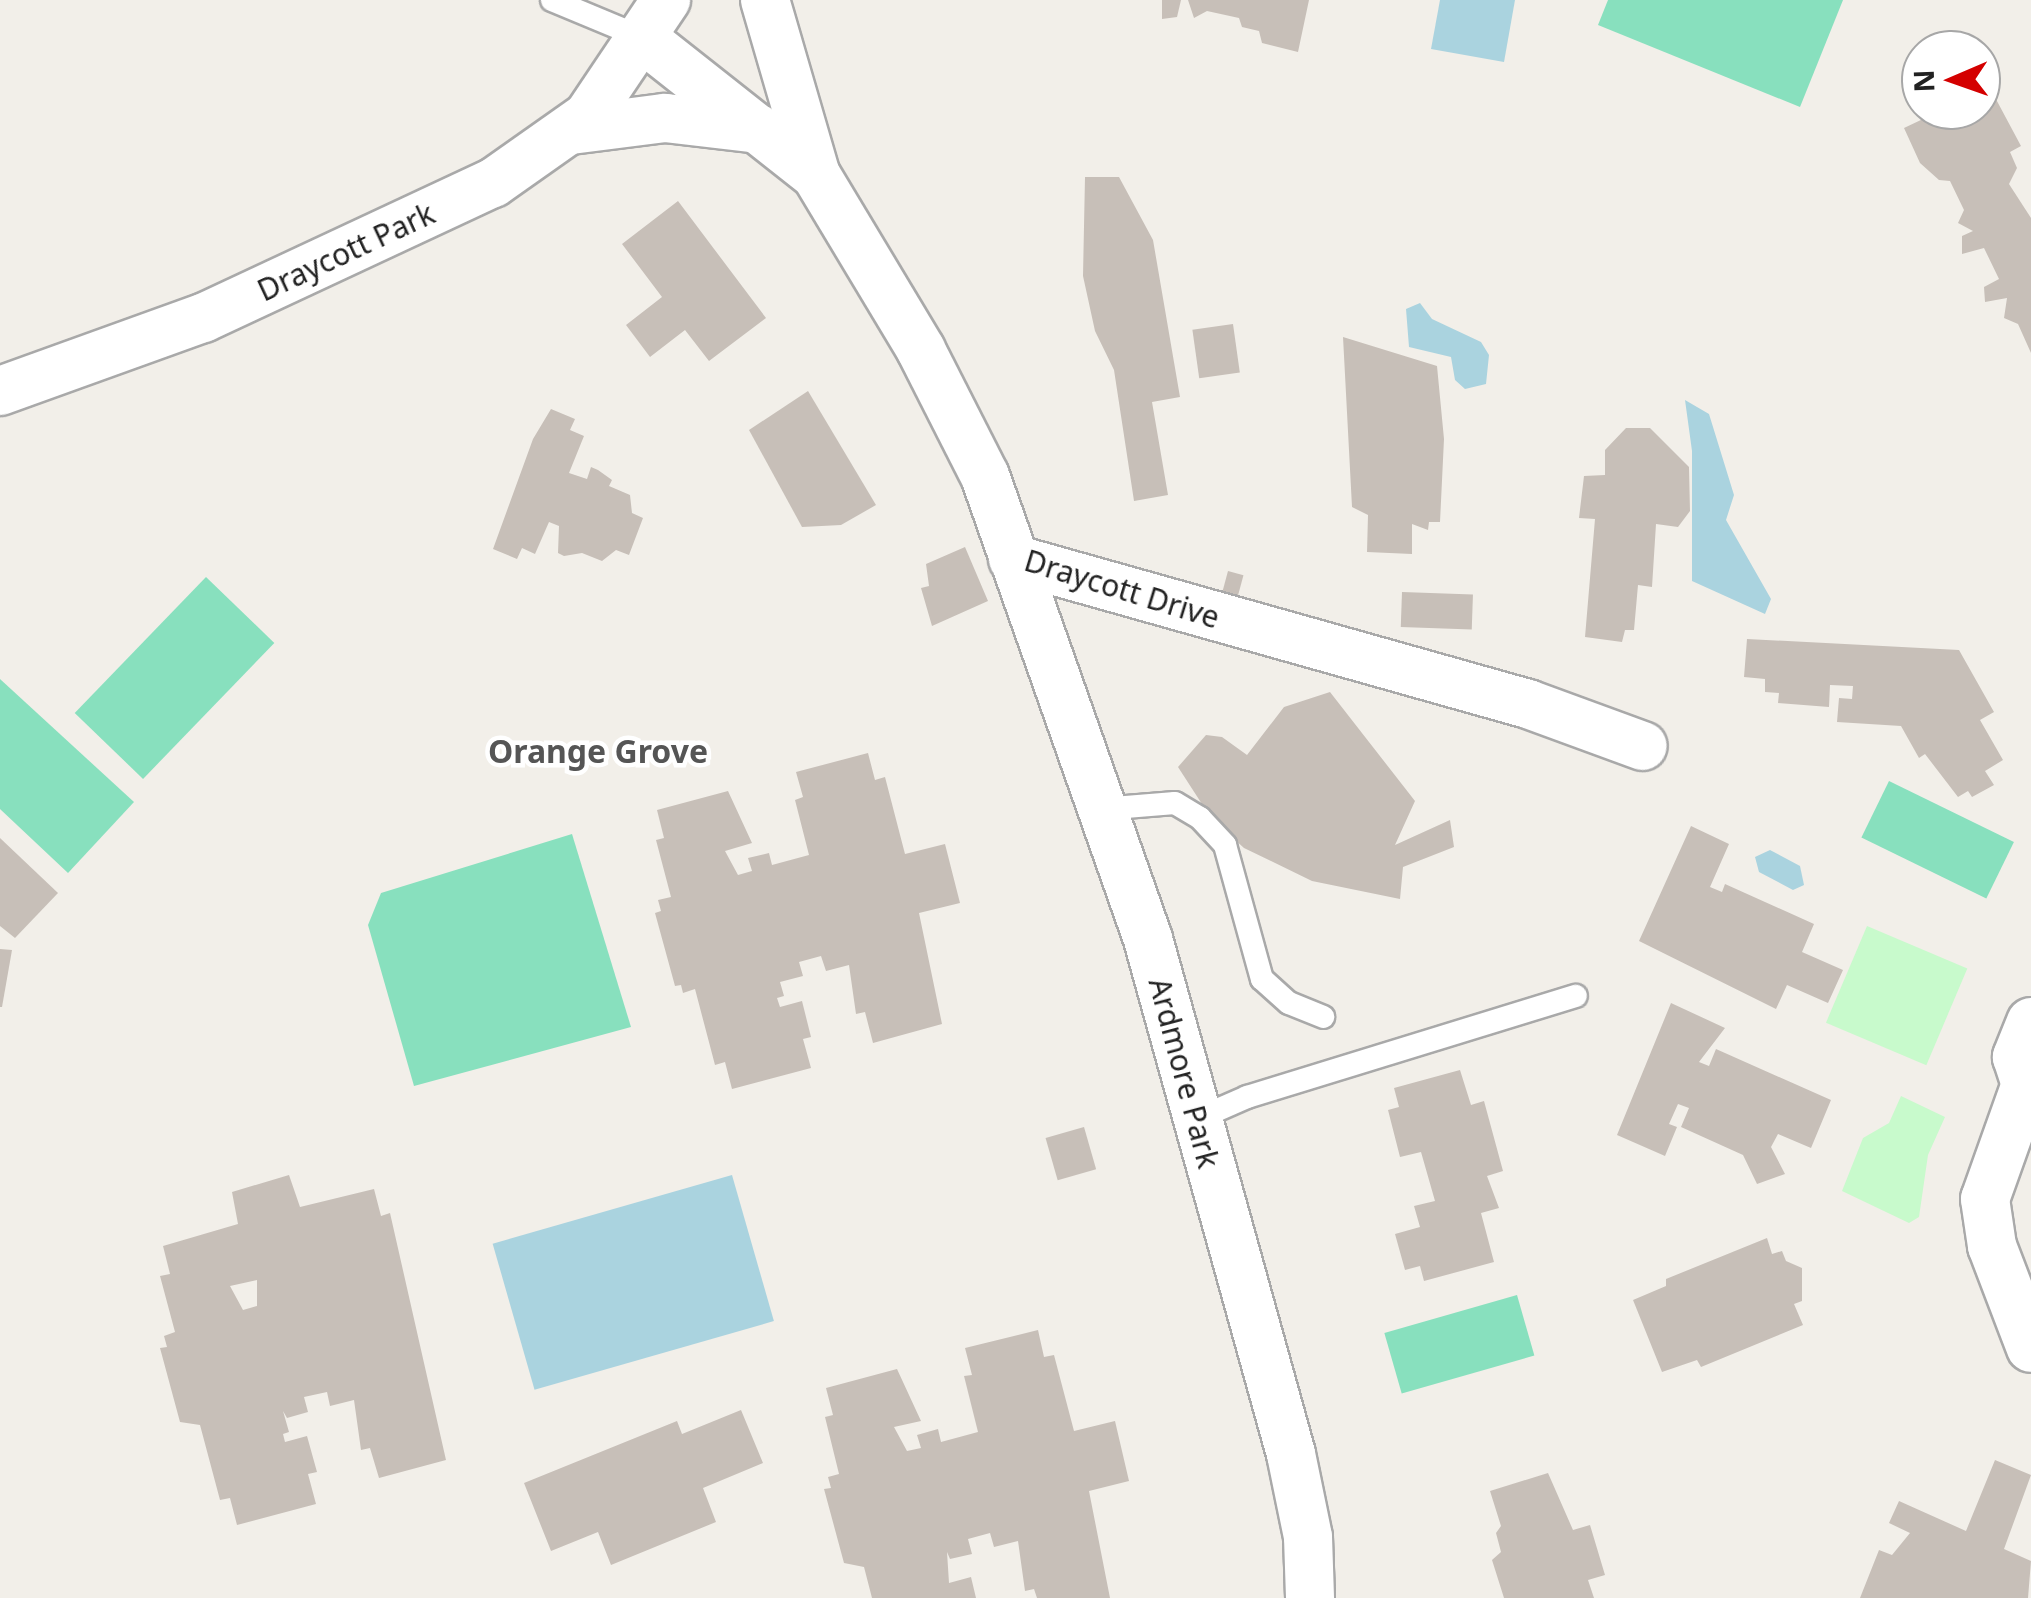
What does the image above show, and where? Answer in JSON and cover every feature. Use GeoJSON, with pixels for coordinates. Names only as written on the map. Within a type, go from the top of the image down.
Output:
{"type":"FeatureCollection","features":[{"type":"Feature","properties":{"kind":"street","name":"Draycott Drive"},"geometry":{"type":"LineString","coordinates":[[765,0],[782,75],[816,176],[921,350],[985,476],[1013,559],[1528,704],[1643,746]]}},
{"type":"Feature","properties":{"kind":"street","name":"Draycott Drive"},"geometry":{"type":"LineString","coordinates":[[653,18],[758,128],[816,176]]}},
{"type":"Feature","properties":{"kind":"street","name":"Draycott Park"},"geometry":{"type":"LineString","coordinates":[[0,391],[221,310],[493,184],[571,130],[616,82],[653,18]]}},
{"type":"Feature","properties":{"kind":"street"},"geometry":{"type":"LineString","coordinates":[[571,130],[665,118],[758,128]]}},
{"type":"Feature","properties":{"kind":"street","name":"Ardmore Park"},"geometry":{"type":"LineString","coordinates":[[1013,559],[1148,939],[1290,1454],[1308,1536],[1310,1598]]}},
{"type":"Feature","properties":{"kind":"street"},"geometry":{"type":"LineString","coordinates":[[2030,1028],[2017,1057],[2028,1082],[1985,1199],[1992,1246],[2031,1348]]}},
{"type":"Feature","properties":{"kind":"lane"},"geometry":{"type":"LineString","coordinates":[[552,0],[653,18]]}},
{"type":"Feature","properties":{"kind":"lane"},"geometry":{"type":"LineString","coordinates":[[1102,809],[1175,803],[1200,818],[1225,845],[1262,979],[1289,1003],[1323,1017]]}},
{"type":"Feature","properties":{"kind":"lane"},"geometry":{"type":"LineString","coordinates":[[1197,1119],[1247,1098],[1576,996]]}},
{"type":"Feature","properties":{"kind":"green space"},"geometry":{"type":"Polygon","coordinates":[[[1608,0],[1843,0],[1800,107],[1598,25],[1608,0]]]}},
{"type":"Feature","properties":{"kind":"green space"},"geometry":{"type":"Polygon","coordinates":[[[206,577],[274,643],[143,779],[75,713],[206,577]]]}},
{"type":"Feature","properties":{"kind":"green space"},"geometry":{"type":"Polygon","coordinates":[[[0,679],[134,802],[68,873],[0,809],[0,679]]]}},
{"type":"Feature","properties":{"kind":"green space"},"geometry":{"type":"Polygon","coordinates":[[[1889,781],[2014,842],[1986,899],[1861,838],[1889,781]]]}},
{"type":"Feature","properties":{"kind":"green space"},"geometry":{"type":"Polygon","coordinates":[[[572,834],[631,1027],[414,1086],[368,925],[381,893],[572,834]]]}},
{"type":"Feature","properties":{"kind":"green space"},"geometry":{"type":"Polygon","coordinates":[[[1867,926],[1967,969],[1926,1065],[1826,1023],[1867,926]]]}},
{"type":"Feature","properties":{"kind":"green space"},"geometry":{"type":"Polygon","coordinates":[[[1901,1096],[1945,1117],[1928,1155],[1919,1217],[1909,1223],[1842,1191],[1863,1138],[1889,1123],[1901,1096]]]}},
{"type":"Feature","properties":{"kind":"green space"},"geometry":{"type":"Polygon","coordinates":[[[1517,1295],[1534,1356],[1402,1394],[1384,1333],[1517,1295]]]}},
{"type":"Feature","properties":{"kind":"water"},"geometry":{"type":"Polygon","coordinates":[[[1440,0],[1515,0],[1504,62],[1431,49],[1440,0]]]}},
{"type":"Feature","properties":{"kind":"water"},"geometry":{"type":"Polygon","coordinates":[[[1420,303],[1432,319],[1481,342],[1489,355],[1486,384],[1465,389],[1455,380],[1451,357],[1409,347],[1406,309],[1420,303]]]}},
{"type":"Feature","properties":{"kind":"water"},"geometry":{"type":"Polygon","coordinates":[[[1685,400],[1709,414],[1734,495],[1726,520],[1771,599],[1765,614],[1692,581],[1692,451],[1685,400]]]}},
{"type":"Feature","properties":{"kind":"water"},"geometry":{"type":"Polygon","coordinates":[[[1770,850],[1800,866],[1804,885],[1793,890],[1759,872],[1755,857],[1770,850]]]}},
{"type":"Feature","properties":{"kind":"water"},"geometry":{"type":"Polygon","coordinates":[[[732,1175],[774,1321],[535,1390],[493,1244],[732,1175]]]}},
{"type":"Feature","properties":{"kind":"building"},"geometry":{"type":"Polygon","coordinates":[[[1162,0],[1181,0],[1177,17],[1162,19],[1162,0]]]}},
{"type":"Feature","properties":{"kind":"building"},"geometry":{"type":"Polygon","coordinates":[[[1188,0],[1309,0],[1298,52],[1262,43],[1259,31],[1242,27],[1239,18],[1207,11],[1194,18],[1188,0]]]}},
{"type":"Feature","properties":{"kind":"building"},"geometry":{"type":"Polygon","coordinates":[[[2001,109],[2021,146],[2010,152],[2017,168],[2009,184],[2031,218],[2031,353],[2018,324],[2004,318],[2007,298],[1985,302],[1984,287],[1999,279],[1984,248],[1962,254],[1962,236],[1973,231],[1958,223],[1964,210],[1950,181],[1939,180],[1920,163],[1905,130],[2001,130],[2001,109]]]}},
{"type":"Feature","properties":{"kind":"building"},"geometry":{"type":"Polygon","coordinates":[[[1085,177],[1119,177],[1153,240],[1180,397],[1152,402],[1168,495],[1134,501],[1114,370],[1095,331],[1083,276],[1085,177]]]}},
{"type":"Feature","properties":{"kind":"building"},"geometry":{"type":"Polygon","coordinates":[[[678,201],[766,318],[709,361],[685,330],[650,357],[626,325],[662,297],[622,244],[678,201]]]}},
{"type":"Feature","properties":{"kind":"building"},"geometry":{"type":"Polygon","coordinates":[[[1233,324],[1240,373],[1199,378],[1192,330],[1233,324]]]}},
{"type":"Feature","properties":{"kind":"building"},"geometry":{"type":"Polygon","coordinates":[[[1343,337],[1437,366],[1444,439],[1440,522],[1429,522],[1428,530],[1412,524],[1412,554],[1367,552],[1368,515],[1352,507],[1343,337]]]}},
{"type":"Feature","properties":{"kind":"building"},"geometry":{"type":"Polygon","coordinates":[[[808,391],[876,505],[841,525],[802,527],[749,430],[808,391]]]}},
{"type":"Feature","properties":{"kind":"building"},"geometry":{"type":"Polygon","coordinates":[[[551,409],[575,419],[570,430],[584,436],[569,473],[587,479],[591,467],[598,470],[612,480],[609,486],[630,495],[632,513],[643,518],[629,555],[616,550],[602,561],[582,553],[564,556],[558,553],[559,526],[549,522],[535,554],[522,548],[517,559],[493,549],[533,439],[551,409]]]}},
{"type":"Feature","properties":{"kind":"building"},"geometry":{"type":"Polygon","coordinates":[[[1626,428],[1650,428],[1689,467],[1690,511],[1678,527],[1656,524],[1652,587],[1638,585],[1634,630],[1625,630],[1622,642],[1585,637],[1595,519],[1579,518],[1584,476],[1605,475],[1605,450],[1626,428]]]}},
{"type":"Feature","properties":{"kind":"building"},"geometry":{"type":"Polygon","coordinates":[[[965,547],[988,601],[932,626],[921,588],[929,586],[926,564],[965,547]]]}},
{"type":"Feature","properties":{"kind":"building"},"geometry":{"type":"Polygon","coordinates":[[[1228,571],[1243,575],[1237,600],[1221,596],[1228,571]]]}},
{"type":"Feature","properties":{"kind":"building"},"geometry":{"type":"Polygon","coordinates":[[[1402,592],[1473,594],[1472,629],[1401,627],[1402,592]]]}},
{"type":"Feature","properties":{"kind":"building"},"geometry":{"type":"Polygon","coordinates":[[[1747,639],[1959,650],[1994,712],[1980,720],[2003,760],[1985,771],[1994,785],[1972,797],[1968,791],[1958,797],[1925,754],[1919,758],[1901,726],[1837,722],[1839,698],[1852,699],[1853,686],[1830,685],[1829,707],[1778,703],[1779,693],[1765,692],[1765,679],[1744,677],[1747,639]]]}},
{"type":"Feature","properties":{"kind":"building"},"geometry":{"type":"Polygon","coordinates":[[[1330,692],[1415,801],[1395,845],[1450,820],[1454,847],[1403,867],[1400,899],[1312,881],[1244,848],[1211,818],[1178,767],[1206,735],[1222,737],[1247,755],[1284,707],[1330,692]]]}},
{"type":"Feature","properties":{"kind":"building"},"geometry":{"type":"Polygon","coordinates":[[[868,753],[875,780],[885,777],[905,854],[945,844],[960,903],[919,913],[942,1024],[873,1043],[865,1012],[856,1014],[849,965],[826,971],[821,956],[799,962],[803,976],[780,982],[784,996],[777,998],[780,1007],[802,1001],[811,1037],[803,1039],[811,1068],[732,1089],[725,1062],[715,1065],[695,989],[683,993],[681,985],[675,986],[655,913],[661,911],[658,900],[671,897],[656,840],[664,838],[657,810],[728,791],[752,843],[725,851],[738,875],[752,871],[748,858],[769,853],[772,865],[809,855],[795,800],[803,797],[796,772],[868,753]]]}},
{"type":"Feature","properties":{"kind":"building"},"geometry":{"type":"Polygon","coordinates":[[[1691,826],[1729,844],[1710,887],[1722,892],[1725,884],[1814,924],[1802,952],[1843,970],[1828,1003],[1787,985],[1776,1009],[1639,941],[1691,826]]]}},
{"type":"Feature","properties":{"kind":"building"},"geometry":{"type":"Polygon","coordinates":[[[0,838],[58,893],[15,938],[0,926],[0,838]]]}},
{"type":"Feature","properties":{"kind":"building"},"geometry":{"type":"Polygon","coordinates":[[[0,949],[12,950],[2,1007],[0,1007],[0,949]]]}},
{"type":"Feature","properties":{"kind":"building"},"geometry":{"type":"Polygon","coordinates":[[[1671,1003],[1725,1028],[1699,1062],[1709,1066],[1716,1049],[1831,1100],[1811,1148],[1778,1134],[1771,1147],[1785,1174],[1757,1184],[1743,1155],[1681,1127],[1689,1108],[1678,1104],[1669,1124],[1677,1127],[1665,1156],[1617,1135],[1671,1003]]]}},
{"type":"Feature","properties":{"kind":"building"},"geometry":{"type":"Polygon","coordinates":[[[1460,1070],[1471,1105],[1484,1101],[1503,1171],[1487,1176],[1499,1208],[1481,1213],[1494,1262],[1424,1281],[1420,1266],[1405,1270],[1395,1234],[1420,1227],[1414,1206],[1435,1201],[1421,1152],[1400,1157],[1388,1110],[1399,1107],[1394,1088],[1460,1070]]]}},
{"type":"Feature","properties":{"kind":"building"},"geometry":{"type":"Polygon","coordinates":[[[1084,1127],[1096,1169],[1058,1180],[1046,1138],[1084,1127]]]}},
{"type":"Feature","properties":{"kind":"building"},"geometry":{"type":"Polygon","coordinates":[[[289,1175],[300,1207],[374,1189],[381,1216],[390,1213],[446,1460],[379,1478],[370,1448],[361,1450],[354,1400],[330,1406],[327,1392],[304,1397],[308,1412],[287,1418],[283,1411],[289,1432],[283,1434],[285,1442],[307,1436],[317,1472],[308,1474],[316,1504],[237,1525],[230,1498],[220,1500],[200,1425],[180,1422],[160,1348],[167,1347],[164,1336],[175,1332],[160,1276],[170,1274],[163,1246],[238,1224],[232,1192],[289,1175]],[[257,1280],[230,1286],[243,1310],[257,1306],[257,1280]]]}},
{"type":"Feature","properties":{"kind":"building"},"geometry":{"type":"Polygon","coordinates":[[[1767,1238],[1772,1254],[1782,1251],[1786,1261],[1802,1268],[1802,1301],[1794,1304],[1803,1325],[1701,1367],[1697,1360],[1662,1372],[1633,1300],[1666,1286],[1666,1279],[1767,1238]]]}},
{"type":"Feature","properties":{"kind":"building"},"geometry":{"type":"Polygon","coordinates":[[[1038,1330],[1044,1357],[1054,1355],[1074,1431],[1115,1421],[1129,1481],[1089,1491],[1110,1598],[1037,1598],[1034,1589],[1025,1591],[1018,1541],[994,1547],[990,1533],[968,1539],[972,1554],[950,1559],[947,1552],[949,1583],[971,1577],[976,1598],[872,1598],[864,1567],[844,1563],[824,1489],[831,1488],[828,1477],[839,1474],[825,1417],[833,1415],[826,1388],[897,1369],[921,1421],[894,1427],[907,1451],[921,1448],[917,1435],[938,1429],[941,1442],[978,1432],[964,1376],[972,1375],[965,1348],[1038,1330]]]}},
{"type":"Feature","properties":{"kind":"building"},"geometry":{"type":"Polygon","coordinates":[[[741,1410],[763,1463],[703,1488],[716,1522],[611,1565],[598,1532],[551,1551],[524,1483],[677,1421],[682,1434],[741,1410]]]}},
{"type":"Feature","properties":{"kind":"building"},"geometry":{"type":"Polygon","coordinates":[[[1995,1460],[2031,1475],[2004,1549],[2031,1561],[2028,1598],[1860,1598],[1879,1550],[1892,1555],[1910,1533],[1889,1523],[1899,1501],[1966,1531],[1995,1460]]]}},
{"type":"Feature","properties":{"kind":"building"},"geometry":{"type":"Polygon","coordinates":[[[1548,1473],[1573,1530],[1590,1525],[1605,1575],[1588,1580],[1594,1598],[1504,1598],[1492,1560],[1501,1552],[1496,1533],[1501,1526],[1490,1491],[1548,1473]]]}},
{"type":"Feature","properties":{"kind":"district","name":"Orange Grove"},"geometry":{"type":"Point","coordinates":[598,751]}}]}
